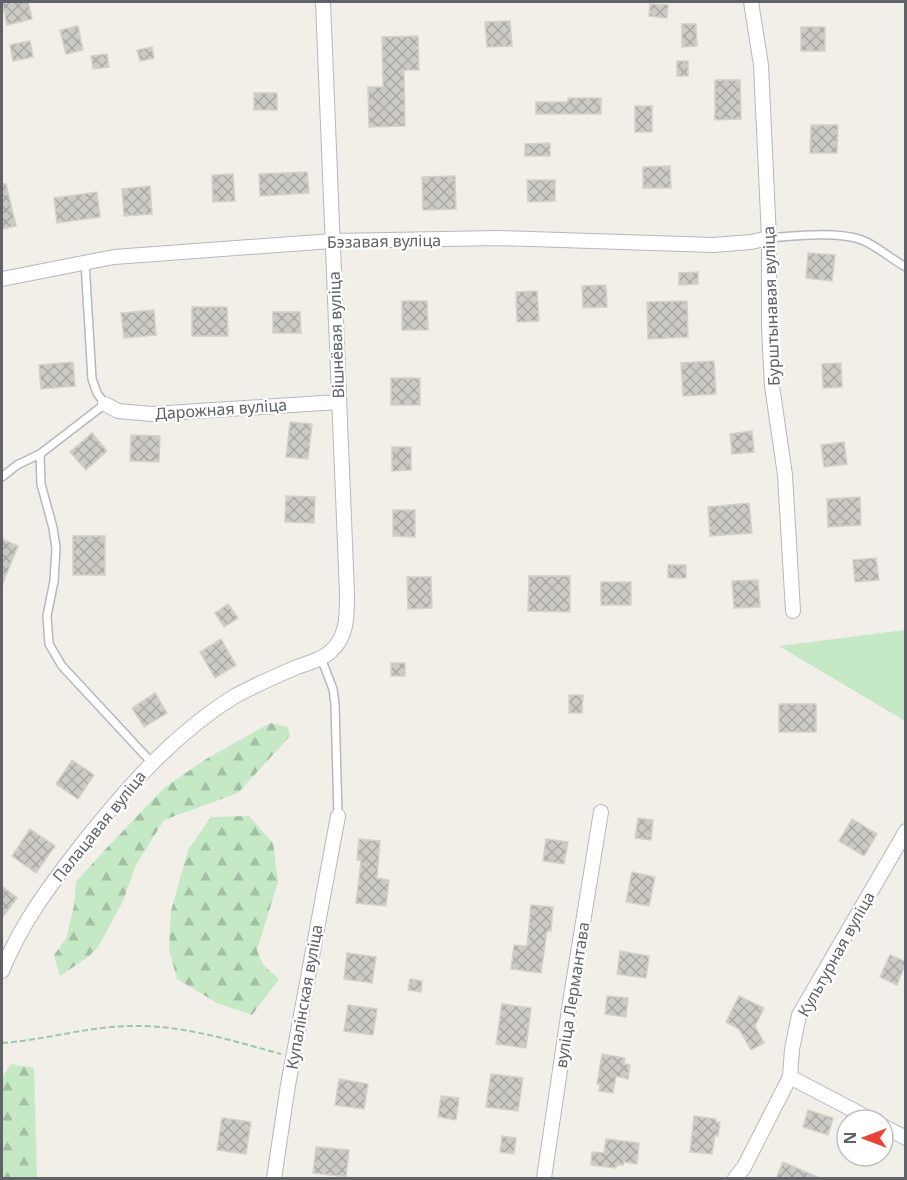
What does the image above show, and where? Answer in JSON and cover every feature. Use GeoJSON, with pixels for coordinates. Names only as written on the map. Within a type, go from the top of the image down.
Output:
{"type":"FeatureCollection","features":[{"type":"Feature","properties":{"kind":"street","name":"Вішнёвая вуліца"},"geometry":{"type":"LineString","coordinates":[[321,658],[339,642],[345,629],[347,612],[323,2]]}},
{"type":"Feature","properties":{"kind":"street","name":"Бурштынавая вуліца"},"geometry":{"type":"LineString","coordinates":[[751,2],[761,65],[769,238],[769,327],[772,386],[785,474],[793,611]]}},
{"type":"Feature","properties":{"kind":"street","name":"Бэзавая вуліца"},"geometry":{"type":"LineString","coordinates":[[2,279],[85,262],[140,254],[332,241],[498,238],[713,245],[769,238]]}},
{"type":"Feature","properties":{"kind":"street","name":"Дарожная вуліца"},"geometry":{"type":"LineString","coordinates":[[105,405],[118,411],[152,414],[338,402]]}},
{"type":"Feature","properties":{"kind":"street","name":"Палацавая вуліца"},"geometry":{"type":"LineString","coordinates":[[2,971],[17,938],[46,891],[118,798],[152,763],[204,718],[235,696],[321,658]]}},
{"type":"Feature","properties":{"kind":"street","name":"вуліца Лермантава"},"geometry":{"type":"LineString","coordinates":[[544,1179],[601,812]]}},
{"type":"Feature","properties":{"kind":"street","name":"Купалінская вуліца"},"geometry":{"type":"LineString","coordinates":[[274,1179],[293,1057],[338,816]]}},
{"type":"Feature","properties":{"kind":"street","name":"Культурная вуліца"},"geometry":{"type":"LineString","coordinates":[[735,1179],[744,1167],[790,1077],[792,1049],[799,1015],[906,831]]}},
{"type":"Feature","properties":{"kind":"street"},"geometry":{"type":"LineString","coordinates":[[790,1077],[849,1108]]}},
{"type":"Feature","properties":{"kind":"lane"},"geometry":{"type":"LineString","coordinates":[[769,238],[831,235],[862,240],[906,267]]}},
{"type":"Feature","properties":{"kind":"lane"},"geometry":{"type":"LineString","coordinates":[[2,477],[17,465],[40,454],[105,405],[92,379],[85,262]]}},
{"type":"Feature","properties":{"kind":"lane"},"geometry":{"type":"LineString","coordinates":[[40,454],[41,484],[56,548],[54,581],[47,616],[49,644],[62,666],[152,763]]}},
{"type":"Feature","properties":{"kind":"lane"},"geometry":{"type":"LineString","coordinates":[[321,658],[333,689],[335,704],[338,816]]}},
{"type":"Feature","properties":{"kind":"path"},"geometry":{"type":"LineString","coordinates":[[2,1043],[32,1041],[100,1028],[167,1027],[293,1057]]}},
{"type":"Feature","properties":{"kind":"green space"},"geometry":{"type":"Polygon","coordinates":[[[905,630],[905,721],[779,646],[905,630]]]}},
{"type":"Feature","properties":{"kind":"green space"},"geometry":{"type":"Polygon","coordinates":[[[270,723],[288,727],[290,736],[238,793],[164,820],[136,865],[123,901],[98,947],[88,957],[60,976],[54,955],[66,939],[74,906],[76,882],[164,788],[206,759],[270,723]]]}},
{"type":"Feature","properties":{"kind":"green space"},"geometry":{"type":"Polygon","coordinates":[[[249,816],[273,843],[278,882],[257,950],[263,965],[279,979],[252,1015],[217,1003],[177,979],[169,949],[171,911],[188,850],[211,817],[249,816]]]}},
{"type":"Feature","properties":{"kind":"green space"},"geometry":{"type":"Polygon","coordinates":[[[11,1064],[34,1068],[37,1178],[2,1178],[2,1078],[11,1064]]]}},
{"type":"Feature","properties":{"kind":"building"},"geometry":{"type":"Polygon","coordinates":[[[2,2],[28,2],[32,19],[7,25],[2,2]]]}},
{"type":"Feature","properties":{"kind":"building"},"geometry":{"type":"Polygon","coordinates":[[[650,4],[668,5],[667,18],[649,16],[650,4]]]}},
{"type":"Feature","properties":{"kind":"building"},"geometry":{"type":"Polygon","coordinates":[[[510,21],[512,46],[487,47],[485,22],[510,21]]]}},
{"type":"Feature","properties":{"kind":"building"},"geometry":{"type":"Polygon","coordinates":[[[682,24],[696,24],[697,46],[682,47],[682,24]]]}},
{"type":"Feature","properties":{"kind":"building"},"geometry":{"type":"Polygon","coordinates":[[[78,26],[83,50],[66,54],[60,30],[78,26]]]}},
{"type":"Feature","properties":{"kind":"building"},"geometry":{"type":"Polygon","coordinates":[[[801,27],[825,27],[825,51],[801,51],[801,27]]]}},
{"type":"Feature","properties":{"kind":"building"},"geometry":{"type":"Polygon","coordinates":[[[418,36],[419,70],[404,70],[405,126],[369,127],[368,87],[383,87],[382,37],[418,36]]]}},
{"type":"Feature","properties":{"kind":"building"},"geometry":{"type":"Polygon","coordinates":[[[30,41],[33,57],[13,61],[10,45],[30,41]]]}},
{"type":"Feature","properties":{"kind":"building"},"geometry":{"type":"Polygon","coordinates":[[[152,47],[154,58],[140,61],[137,50],[152,47]]]}},
{"type":"Feature","properties":{"kind":"building"},"geometry":{"type":"Polygon","coordinates":[[[107,54],[109,67],[93,69],[91,56],[107,54]]]}},
{"type":"Feature","properties":{"kind":"building"},"geometry":{"type":"Polygon","coordinates":[[[677,61],[688,61],[688,76],[677,76],[677,61]]]}},
{"type":"Feature","properties":{"kind":"building"},"geometry":{"type":"Polygon","coordinates":[[[715,80],[740,80],[741,119],[715,120],[715,80]]]}},
{"type":"Feature","properties":{"kind":"building"},"geometry":{"type":"Polygon","coordinates":[[[254,93],[277,93],[277,110],[254,110],[254,93]]]}},
{"type":"Feature","properties":{"kind":"building"},"geometry":{"type":"Polygon","coordinates":[[[568,98],[601,98],[601,114],[536,114],[536,102],[568,102],[568,98]]]}},
{"type":"Feature","properties":{"kind":"building"},"geometry":{"type":"Polygon","coordinates":[[[635,106],[652,106],[652,132],[635,132],[635,106]]]}},
{"type":"Feature","properties":{"kind":"building"},"geometry":{"type":"Polygon","coordinates":[[[811,125],[838,125],[837,153],[810,153],[811,125]]]}},
{"type":"Feature","properties":{"kind":"building"},"geometry":{"type":"Polygon","coordinates":[[[550,143],[550,156],[525,156],[525,144],[550,143]]]}},
{"type":"Feature","properties":{"kind":"building"},"geometry":{"type":"Polygon","coordinates":[[[670,166],[671,188],[643,188],[643,167],[670,166]]]}},
{"type":"Feature","properties":{"kind":"building"},"geometry":{"type":"Polygon","coordinates":[[[307,172],[309,193],[260,196],[259,174],[307,172]]]}},
{"type":"Feature","properties":{"kind":"building"},"geometry":{"type":"Polygon","coordinates":[[[233,174],[235,201],[213,202],[212,175],[233,174]]]}},
{"type":"Feature","properties":{"kind":"building"},"geometry":{"type":"Polygon","coordinates":[[[455,176],[456,209],[423,210],[422,177],[455,176]]]}},
{"type":"Feature","properties":{"kind":"building"},"geometry":{"type":"Polygon","coordinates":[[[527,180],[555,180],[555,201],[528,202],[527,180]]]}},
{"type":"Feature","properties":{"kind":"building"},"geometry":{"type":"Polygon","coordinates":[[[2,184],[6,184],[16,226],[2,229],[2,184]]]}},
{"type":"Feature","properties":{"kind":"building"},"geometry":{"type":"Polygon","coordinates":[[[150,186],[152,214],[124,216],[122,189],[150,186]]]}},
{"type":"Feature","properties":{"kind":"building"},"geometry":{"type":"Polygon","coordinates":[[[97,192],[100,217],[57,223],[54,198],[97,192]]]}},
{"type":"Feature","properties":{"kind":"building"},"geometry":{"type":"Polygon","coordinates":[[[808,253],[835,255],[832,281],[806,278],[808,253]]]}},
{"type":"Feature","properties":{"kind":"building"},"geometry":{"type":"Polygon","coordinates":[[[698,272],[698,284],[679,285],[679,273],[698,272]]]}},
{"type":"Feature","properties":{"kind":"building"},"geometry":{"type":"Polygon","coordinates":[[[606,285],[607,307],[583,308],[582,286],[606,285]]]}},
{"type":"Feature","properties":{"kind":"building"},"geometry":{"type":"Polygon","coordinates":[[[537,291],[539,321],[517,322],[516,292],[537,291]]]}},
{"type":"Feature","properties":{"kind":"building"},"geometry":{"type":"Polygon","coordinates":[[[402,301],[427,301],[428,330],[402,330],[402,301]]]}},
{"type":"Feature","properties":{"kind":"building"},"geometry":{"type":"Polygon","coordinates":[[[687,301],[688,337],[648,339],[647,302],[687,301]]]}},
{"type":"Feature","properties":{"kind":"building"},"geometry":{"type":"Polygon","coordinates":[[[192,307],[227,307],[228,336],[192,336],[192,307]]]}},
{"type":"Feature","properties":{"kind":"building"},"geometry":{"type":"Polygon","coordinates":[[[154,310],[156,335],[124,338],[121,313],[154,310]]]}},
{"type":"Feature","properties":{"kind":"building"},"geometry":{"type":"Polygon","coordinates":[[[273,312],[300,312],[301,333],[273,333],[273,312]]]}},
{"type":"Feature","properties":{"kind":"building"},"geometry":{"type":"Polygon","coordinates":[[[714,361],[716,394],[683,396],[681,363],[714,361]]]}},
{"type":"Feature","properties":{"kind":"building"},"geometry":{"type":"Polygon","coordinates":[[[73,362],[75,386],[41,389],[39,365],[73,362]]]}},
{"type":"Feature","properties":{"kind":"building"},"geometry":{"type":"Polygon","coordinates":[[[841,363],[842,387],[823,388],[822,364],[841,363]]]}},
{"type":"Feature","properties":{"kind":"building"},"geometry":{"type":"Polygon","coordinates":[[[391,378],[420,378],[420,405],[391,405],[391,378]]]}},
{"type":"Feature","properties":{"kind":"building"},"geometry":{"type":"Polygon","coordinates":[[[290,422],[312,424],[308,459],[286,457],[290,422]]]}},
{"type":"Feature","properties":{"kind":"building"},"geometry":{"type":"Polygon","coordinates":[[[752,431],[754,452],[732,454],[730,434],[752,431]]]}},
{"type":"Feature","properties":{"kind":"building"},"geometry":{"type":"Polygon","coordinates":[[[92,433],[107,451],[86,470],[70,452],[92,433]]]}},
{"type":"Feature","properties":{"kind":"building"},"geometry":{"type":"Polygon","coordinates":[[[131,435],[160,436],[159,462],[130,461],[131,435]]]}},
{"type":"Feature","properties":{"kind":"building"},"geometry":{"type":"Polygon","coordinates":[[[844,442],[847,464],[824,467],[821,445],[844,442]]]}},
{"type":"Feature","properties":{"kind":"building"},"geometry":{"type":"Polygon","coordinates":[[[392,447],[411,447],[411,470],[392,471],[392,447]]]}},
{"type":"Feature","properties":{"kind":"building"},"geometry":{"type":"Polygon","coordinates":[[[286,496],[315,497],[314,523],[285,522],[286,496]]]}},
{"type":"Feature","properties":{"kind":"building"},"geometry":{"type":"Polygon","coordinates":[[[860,497],[861,525],[828,527],[827,499],[860,497]]]}},
{"type":"Feature","properties":{"kind":"building"},"geometry":{"type":"Polygon","coordinates":[[[749,503],[752,533],[710,536],[708,507],[749,503]]]}},
{"type":"Feature","properties":{"kind":"building"},"geometry":{"type":"Polygon","coordinates":[[[393,510],[415,510],[415,537],[393,536],[393,510]]]}},
{"type":"Feature","properties":{"kind":"building"},"geometry":{"type":"Polygon","coordinates":[[[73,536],[105,536],[105,575],[73,575],[73,536]]]}},
{"type":"Feature","properties":{"kind":"building"},"geometry":{"type":"Polygon","coordinates":[[[2,539],[18,546],[2,585],[2,539]]]}},
{"type":"Feature","properties":{"kind":"building"},"geometry":{"type":"Polygon","coordinates":[[[876,558],[879,580],[855,582],[853,560],[876,558]]]}},
{"type":"Feature","properties":{"kind":"building"},"geometry":{"type":"Polygon","coordinates":[[[668,565],[686,565],[686,578],[668,578],[668,565]]]}},
{"type":"Feature","properties":{"kind":"building"},"geometry":{"type":"Polygon","coordinates":[[[529,576],[570,576],[570,612],[528,611],[529,576]]]}},
{"type":"Feature","properties":{"kind":"building"},"geometry":{"type":"Polygon","coordinates":[[[407,577],[431,577],[432,608],[408,609],[407,577]]]}},
{"type":"Feature","properties":{"kind":"building"},"geometry":{"type":"Polygon","coordinates":[[[758,580],[760,607],[734,608],[732,581],[758,580]]]}},
{"type":"Feature","properties":{"kind":"building"},"geometry":{"type":"Polygon","coordinates":[[[601,582],[631,582],[631,605],[601,605],[601,582]]]}},
{"type":"Feature","properties":{"kind":"building"},"geometry":{"type":"Polygon","coordinates":[[[228,604],[238,618],[224,627],[215,613],[228,604]]]}},
{"type":"Feature","properties":{"kind":"building"},"geometry":{"type":"Polygon","coordinates":[[[221,639],[236,665],[215,678],[200,652],[221,639]]]}},
{"type":"Feature","properties":{"kind":"building"},"geometry":{"type":"Polygon","coordinates":[[[391,663],[405,663],[405,676],[391,676],[391,663]]]}},
{"type":"Feature","properties":{"kind":"building"},"geometry":{"type":"Polygon","coordinates":[[[155,693],[167,713],[144,727],[132,708],[155,693]]]}},
{"type":"Feature","properties":{"kind":"building"},"geometry":{"type":"Polygon","coordinates":[[[569,695],[583,695],[582,713],[569,713],[569,695]]]}},
{"type":"Feature","properties":{"kind":"building"},"geometry":{"type":"Polygon","coordinates":[[[779,704],[816,704],[816,732],[779,732],[779,704]]]}},
{"type":"Feature","properties":{"kind":"building"},"geometry":{"type":"Polygon","coordinates":[[[72,760],[94,775],[78,799],[56,784],[72,760]]]}},
{"type":"Feature","properties":{"kind":"building"},"geometry":{"type":"Polygon","coordinates":[[[638,818],[653,820],[651,840],[635,838],[638,818]]]}},
{"type":"Feature","properties":{"kind":"building"},"geometry":{"type":"Polygon","coordinates":[[[852,819],[877,834],[864,856],[839,841],[852,819]]]}},
{"type":"Feature","properties":{"kind":"building"},"geometry":{"type":"Polygon","coordinates":[[[30,829],[55,846],[36,873],[12,856],[30,829]]]}},
{"type":"Feature","properties":{"kind":"building"},"geometry":{"type":"Polygon","coordinates":[[[359,839],[380,841],[377,878],[389,880],[386,906],[356,903],[361,861],[357,860],[359,839]]]}},
{"type":"Feature","properties":{"kind":"building"},"geometry":{"type":"Polygon","coordinates":[[[546,839],[568,842],[564,864],[543,861],[546,839]]]}},
{"type":"Feature","properties":{"kind":"building"},"geometry":{"type":"Polygon","coordinates":[[[632,872],[655,877],[649,906],[626,902],[632,872]]]}},
{"type":"Feature","properties":{"kind":"building"},"geometry":{"type":"Polygon","coordinates":[[[2,886],[17,898],[2,918],[2,886]]]}},
{"type":"Feature","properties":{"kind":"building"},"geometry":{"type":"Polygon","coordinates":[[[531,905],[553,907],[551,931],[547,931],[541,973],[511,969],[514,945],[527,946],[531,905]]]}},
{"type":"Feature","properties":{"kind":"building"},"geometry":{"type":"Polygon","coordinates":[[[620,951],[649,956],[646,978],[617,974],[620,951]]]}},
{"type":"Feature","properties":{"kind":"building"},"geometry":{"type":"Polygon","coordinates":[[[347,953],[376,957],[372,983],[344,979],[347,953]]]}},
{"type":"Feature","properties":{"kind":"building"},"geometry":{"type":"Polygon","coordinates":[[[890,955],[906,962],[897,985],[880,977],[890,955]]]}},
{"type":"Feature","properties":{"kind":"building"},"geometry":{"type":"Polygon","coordinates":[[[410,979],[422,981],[421,992],[408,990],[410,979]]]}},
{"type":"Feature","properties":{"kind":"building"},"geometry":{"type":"Polygon","coordinates":[[[607,996],[628,998],[626,1017],[605,1014],[607,996]]]}},
{"type":"Feature","properties":{"kind":"building"},"geometry":{"type":"Polygon","coordinates":[[[739,996],[764,1008],[755,1026],[764,1043],[751,1050],[739,1029],[726,1022],[739,996]]]}},
{"type":"Feature","properties":{"kind":"building"},"geometry":{"type":"Polygon","coordinates":[[[502,1004],[531,1008],[526,1048],[496,1044],[502,1004]]]}},
{"type":"Feature","properties":{"kind":"building"},"geometry":{"type":"Polygon","coordinates":[[[348,1005],[377,1009],[373,1035],[344,1031],[348,1005]]]}},
{"type":"Feature","properties":{"kind":"building"},"geometry":{"type":"Polygon","coordinates":[[[602,1054],[625,1058],[624,1064],[630,1065],[628,1079],[616,1076],[613,1093],[599,1091],[600,1084],[597,1084],[602,1054]]]}},
{"type":"Feature","properties":{"kind":"building"},"geometry":{"type":"Polygon","coordinates":[[[491,1074],[523,1078],[518,1111],[486,1107],[491,1074]]]}},
{"type":"Feature","properties":{"kind":"building"},"geometry":{"type":"Polygon","coordinates":[[[339,1079],[368,1084],[364,1109],[335,1105],[339,1079]]]}},
{"type":"Feature","properties":{"kind":"building"},"geometry":{"type":"Polygon","coordinates":[[[441,1096],[459,1098],[456,1120],[438,1117],[441,1096]]]}},
{"type":"Feature","properties":{"kind":"building"},"geometry":{"type":"Polygon","coordinates":[[[808,1110],[833,1118],[828,1135],[803,1127],[808,1110]]]}},
{"type":"Feature","properties":{"kind":"building"},"geometry":{"type":"Polygon","coordinates":[[[694,1116],[716,1119],[716,1122],[720,1122],[712,1154],[690,1152],[694,1116]]]}},
{"type":"Feature","properties":{"kind":"building"},"geometry":{"type":"Polygon","coordinates":[[[222,1118],[251,1122],[246,1154],[217,1150],[222,1118]]]}},
{"type":"Feature","properties":{"kind":"building"},"geometry":{"type":"Polygon","coordinates":[[[502,1136],[516,1138],[514,1154],[500,1152],[502,1136]]]}},
{"type":"Feature","properties":{"kind":"building"},"geometry":{"type":"Polygon","coordinates":[[[606,1139],[639,1143],[637,1164],[624,1162],[623,1165],[616,1165],[616,1168],[591,1165],[592,1152],[604,1153],[606,1139]]]}},
{"type":"Feature","properties":{"kind":"building"},"geometry":{"type":"Polygon","coordinates":[[[316,1147],[349,1150],[346,1177],[313,1173],[316,1147]]]}},
{"type":"Feature","properties":{"kind":"building"},"geometry":{"type":"Polygon","coordinates":[[[783,1162],[822,1179],[776,1179],[783,1162]]]}}]}
